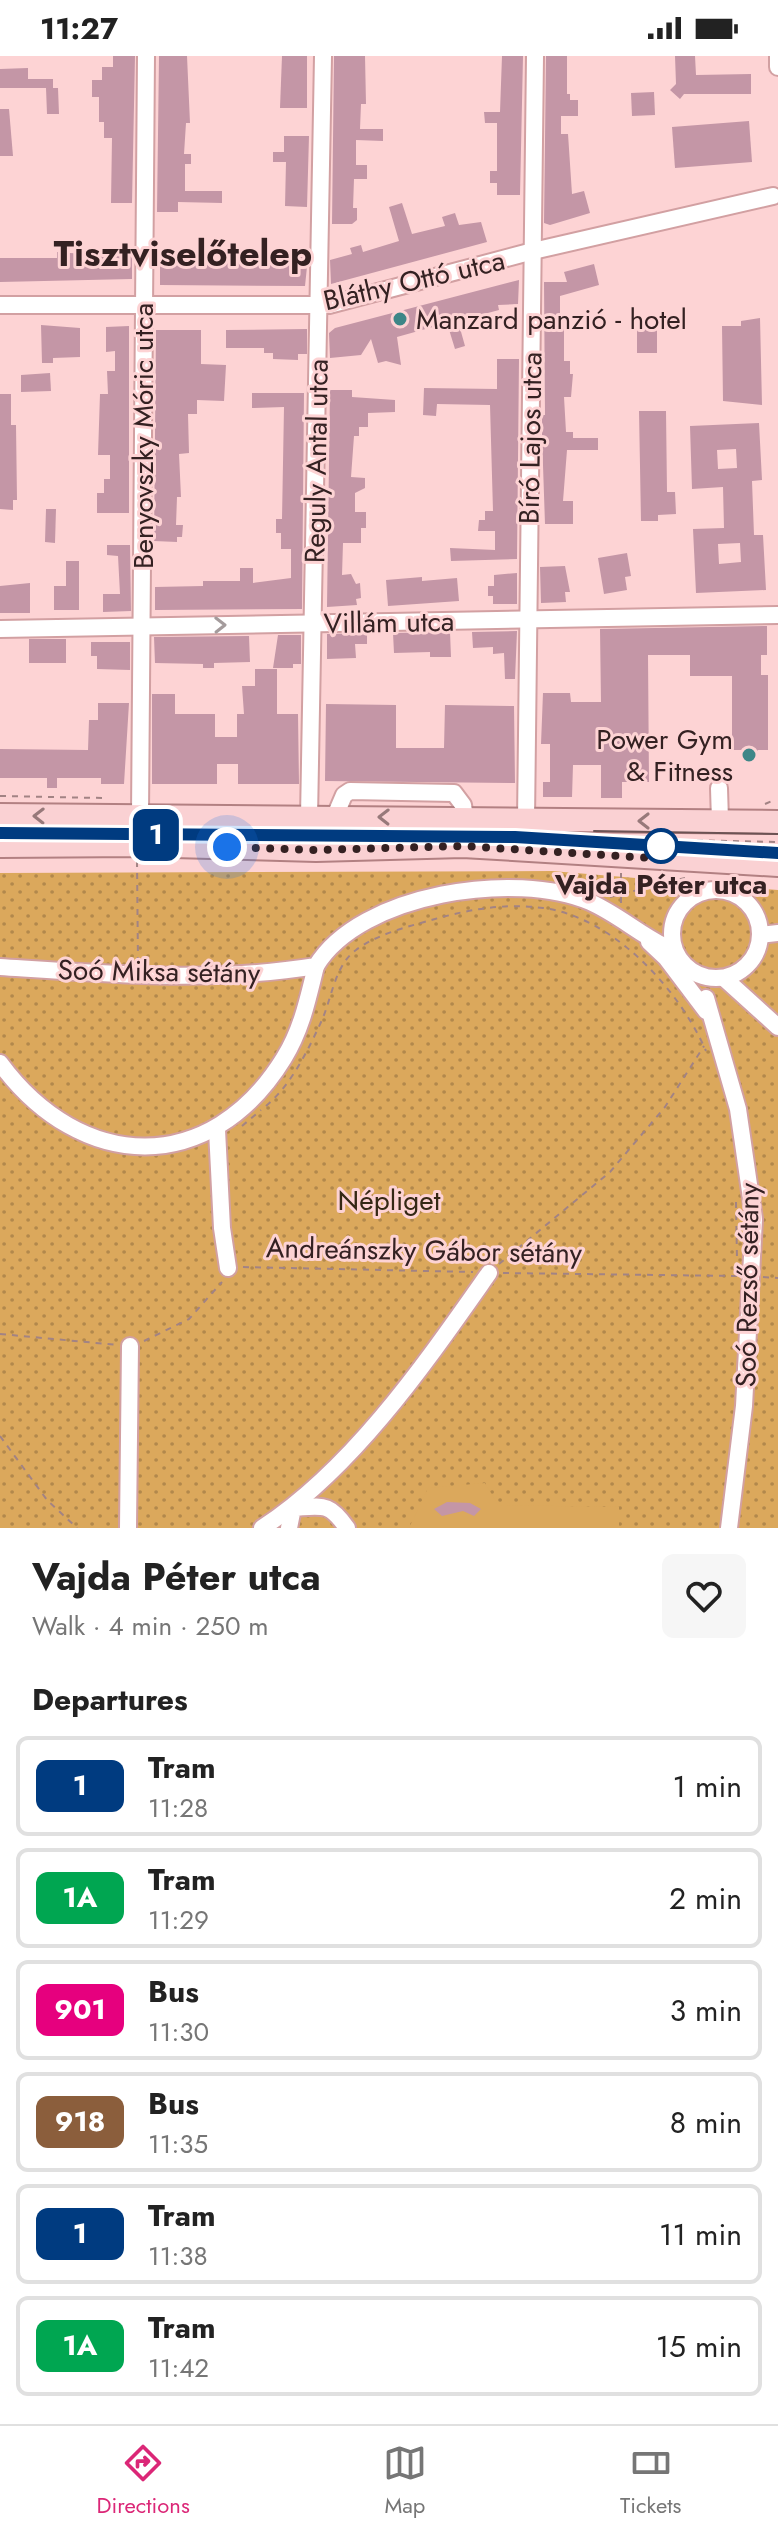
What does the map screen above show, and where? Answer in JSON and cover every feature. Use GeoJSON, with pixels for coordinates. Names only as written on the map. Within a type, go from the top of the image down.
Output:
{"type":"FeatureCollection","features":[{"type":"Feature","properties":{"kind":"main road"},"geometry":{"type":"LineString","coordinates":[[0,815],[720,821],[776,830]]}},
{"type":"Feature","properties":{"kind":"main road"},"geometry":{"type":"LineString","coordinates":[[0,846],[137,845],[316,850],[463,846],[770,856]]}},
{"type":"Feature","properties":{"kind":"street","name":"Benyovszky Móric utca"},"geometry":{"type":"LineString","coordinates":[[140,816],[138,689],[142,627],[146,56]]}},
{"type":"Feature","properties":{"kind":"street","name":"Reguly Antal utca"},"geometry":{"type":"LineString","coordinates":[[309,817],[323,56]]}},
{"type":"Feature","properties":{"kind":"street","name":"Bíró Lajos utca"},"geometry":{"type":"LineString","coordinates":[[526,820],[535,56]]}},
{"type":"Feature","properties":{"kind":"street"},"geometry":{"type":"LineString","coordinates":[[778,56],[778,67]]}},
{"type":"Feature","properties":{"kind":"street","name":"Bláthy Ottó utca"},"geometry":{"type":"LineString","coordinates":[[0,305],[318,305],[344,302],[533,251],[773,196]]}},
{"type":"Feature","properties":{"kind":"street","name":"Villám utca"},"geometry":{"type":"LineString","coordinates":[[0,629],[778,615]]}},
{"type":"Feature","properties":{"kind":"street"},"geometry":{"type":"LineString","coordinates":[[719,788],[720,821]]}},
{"type":"Feature","properties":{"kind":"street"},"geometry":{"type":"LineString","coordinates":[[0,1063],[34,1099],[65,1123],[105,1142],[149,1147],[181,1142],[217,1130],[245,1106],[284,1058],[303,1021],[316,966],[328,947],[360,926],[448,894],[514,887],[542,889],[590,902],[623,921],[666,958],[713,1022]]}},
{"type":"Feature","properties":{"kind":"street"},"geometry":{"type":"LineString","coordinates":[[708,889],[724,889],[751,909],[760,935],[750,962],[725,979],[707,979],[689,969],[672,941],[678,911],[691,897],[708,889]]}},
{"type":"Feature","properties":{"kind":"street"},"geometry":{"type":"LineString","coordinates":[[760,935],[778,933]]}},
{"type":"Feature","properties":{"kind":"street"},"geometry":{"type":"LineString","coordinates":[[641,935],[664,946]]}},
{"type":"Feature","properties":{"kind":"street","name":"Soó Miksa sétány"},"geometry":{"type":"LineString","coordinates":[[0,967],[138,976],[244,977],[316,966]]}},
{"type":"Feature","properties":{"kind":"street"},"geometry":{"type":"LineString","coordinates":[[725,979],[778,1027]]}},
{"type":"Feature","properties":{"kind":"street","name":"Soó Rezső sétány"},"geometry":{"type":"LineString","coordinates":[[706,998],[731,1081],[749,1171],[754,1219],[744,1406],[729,1528]]}},
{"type":"Feature","properties":{"kind":"street"},"geometry":{"type":"LineString","coordinates":[[217,1130],[222,1228],[228,1268]]}},
{"type":"Feature","properties":{"kind":"street"},"geometry":{"type":"LineString","coordinates":[[262,1528],[293,1508],[381,1415],[489,1273]]}},
{"type":"Feature","properties":{"kind":"street"},"geometry":{"type":"LineString","coordinates":[[128,1528],[130,1346]]}},
{"type":"Feature","properties":{"kind":"street"},"geometry":{"type":"LineString","coordinates":[[293,1508],[323,1506],[334,1510],[347,1528]]}},
{"type":"Feature","properties":{"kind":"street"},"geometry":{"type":"LineString","coordinates":[[289,1528],[293,1508]]}},
{"type":"Feature","properties":{"kind":"path"},"geometry":{"type":"LineString","coordinates":[[0,796],[37,796]]}},
{"type":"Feature","properties":{"kind":"path"},"geometry":{"type":"LineString","coordinates":[[635,839],[775,842],[776,830]]}},
{"type":"Feature","properties":{"kind":"path"},"geometry":{"type":"LineString","coordinates":[[762,842],[770,856]]}},
{"type":"Feature","properties":{"kind":"path"},"geometry":{"type":"LineString","coordinates":[[137,845],[138,976]]}},
{"type":"Feature","properties":{"kind":"path"},"geometry":{"type":"LineString","coordinates":[[621,868],[623,921]]}},
{"type":"Feature","properties":{"kind":"path"},"geometry":{"type":"LineString","coordinates":[[590,902],[686,878]]}},
{"type":"Feature","properties":{"kind":"path"},"geometry":{"type":"LineString","coordinates":[[356,950],[396,931],[473,908],[545,908],[573,916],[617,941],[678,1003],[708,1056]]}},
{"type":"Feature","properties":{"kind":"path"},"geometry":{"type":"LineString","coordinates":[[489,1273],[610,1172],[665,1107],[704,1046]]}},
{"type":"Feature","properties":{"kind":"path"},"geometry":{"type":"LineString","coordinates":[[736,1202],[737,1262]]}},
{"type":"Feature","properties":{"kind":"path","name":"Andreánszky Gábor sétány"},"geometry":{"type":"LineString","coordinates":[[130,1346],[165,1334],[189,1319],[221,1286],[228,1268],[751,1277]]}},
{"type":"Feature","properties":{"kind":"path"},"geometry":{"type":"LineString","coordinates":[[0,1334],[130,1346]]}},
{"type":"Feature","properties":{"kind":"path"},"geometry":{"type":"LineString","coordinates":[[0,1436],[47,1500],[77,1528]]}},
{"type":"Feature","properties":{"kind":"green space","name":"Népliget"},"geometry":{"type":"Polygon","coordinates":[[[552,871],[778,890],[778,1528],[0,1528],[0,873],[552,871]]]}},
{"type":"Feature","properties":{"kind":"green space"},"geometry":{"type":"Polygon","coordinates":[[[485,1483],[498,1505],[619,1507],[619,1528],[409,1528],[428,1488],[485,1483]]]}},
{"type":"Feature","properties":{"kind":"building"},"geometry":{"type":"Polygon","coordinates":[[[113,56],[135,56],[132,203],[111,203],[112,138],[104,138],[104,122],[99,122],[99,97],[92,97],[92,80],[102,80],[102,67],[113,67],[113,56]]]}},
{"type":"Feature","properties":{"kind":"building"},"geometry":{"type":"Polygon","coordinates":[[[159,56],[187,56],[190,123],[186,123],[184,154],[191,154],[191,164],[185,164],[185,191],[222,191],[222,203],[178,202],[178,212],[157,212],[159,56]]]}},
{"type":"Feature","properties":{"kind":"building"},"geometry":{"type":"Polygon","coordinates":[[[282,56],[307,56],[307,108],[280,108],[282,56]]]}},
{"type":"Feature","properties":{"kind":"building"},"geometry":{"type":"Polygon","coordinates":[[[334,56],[365,56],[366,104],[361,104],[360,129],[383,129],[383,141],[356,140],[356,165],[367,165],[367,179],[354,179],[353,208],[357,208],[357,220],[352,224],[332,224],[334,56]]]}},
{"type":"Feature","properties":{"kind":"building"},"geometry":{"type":"Polygon","coordinates":[[[502,56],[523,56],[520,195],[497,195],[497,183],[490,183],[490,171],[497,171],[497,123],[485,123],[484,112],[500,112],[502,56]]]}},
{"type":"Feature","properties":{"kind":"building"},"geometry":{"type":"Polygon","coordinates":[[[546,56],[567,56],[567,94],[570,94],[570,100],[578,100],[578,116],[561,116],[561,134],[568,134],[572,194],[584,191],[590,213],[550,225],[544,223],[546,56]]]}},
{"type":"Feature","properties":{"kind":"building"},"geometry":{"type":"Polygon","coordinates":[[[675,56],[695,56],[696,75],[751,74],[751,94],[684,94],[680,99],[670,90],[676,84],[675,56]]]}},
{"type":"Feature","properties":{"kind":"building"},"geometry":{"type":"Polygon","coordinates":[[[28,68],[28,79],[53,79],[53,88],[58,88],[59,114],[47,114],[46,88],[0,88],[0,69],[28,68]]]}},
{"type":"Feature","properties":{"kind":"building"},"geometry":{"type":"Polygon","coordinates":[[[654,92],[655,115],[632,116],[631,93],[654,92]]]}},
{"type":"Feature","properties":{"kind":"building"},"geometry":{"type":"Polygon","coordinates":[[[0,109],[9,109],[13,156],[0,156],[0,109]]]}},
{"type":"Feature","properties":{"kind":"building"},"geometry":{"type":"Polygon","coordinates":[[[749,121],[752,162],[675,168],[672,127],[749,121]]]}},
{"type":"Feature","properties":{"kind":"building"},"geometry":{"type":"Polygon","coordinates":[[[284,136],[309,136],[307,207],[285,206],[286,162],[273,162],[273,152],[284,152],[284,136]]]}},
{"type":"Feature","properties":{"kind":"building"},"geometry":{"type":"Polygon","coordinates":[[[402,203],[412,234],[445,226],[442,217],[455,213],[459,225],[481,222],[487,242],[331,284],[330,260],[352,254],[350,248],[361,245],[363,252],[399,241],[389,207],[402,203]]]}},
{"type":"Feature","properties":{"kind":"building"},"geometry":{"type":"Polygon","coordinates":[[[97,249],[132,249],[132,279],[0,282],[0,258],[57,258],[57,252],[97,255],[97,249]]]}},
{"type":"Feature","properties":{"kind":"building"},"geometry":{"type":"Polygon","coordinates":[[[258,252],[279,252],[279,258],[308,257],[305,286],[160,285],[160,261],[177,261],[176,255],[190,256],[190,261],[218,261],[218,258],[259,259],[258,252]]]}},
{"type":"Feature","properties":{"kind":"building"},"geometry":{"type":"Polygon","coordinates":[[[594,264],[599,285],[560,296],[560,315],[564,315],[564,361],[570,361],[570,374],[573,374],[571,397],[564,397],[566,432],[573,432],[573,438],[598,438],[598,450],[567,450],[563,501],[573,501],[573,524],[545,524],[542,436],[542,415],[545,415],[544,282],[567,282],[564,272],[594,264]]]}},
{"type":"Feature","properties":{"kind":"building"},"geometry":{"type":"Polygon","coordinates":[[[519,280],[518,304],[498,305],[499,310],[458,321],[465,346],[455,349],[447,323],[397,337],[401,365],[386,361],[378,363],[371,339],[361,355],[330,358],[329,333],[335,328],[519,280]]]}},
{"type":"Feature","properties":{"kind":"building"},"geometry":{"type":"Polygon","coordinates":[[[760,318],[762,405],[723,401],[722,326],[741,326],[741,321],[760,318]]]}},
{"type":"Feature","properties":{"kind":"building"},"geometry":{"type":"Polygon","coordinates":[[[637,324],[657,324],[657,353],[637,353],[637,324]]]}},
{"type":"Feature","properties":{"kind":"building"},"geometry":{"type":"Polygon","coordinates":[[[41,325],[80,328],[80,357],[53,358],[53,363],[42,363],[41,325]]]}},
{"type":"Feature","properties":{"kind":"building"},"geometry":{"type":"Polygon","coordinates":[[[129,326],[129,513],[97,513],[97,493],[104,493],[104,479],[110,479],[110,455],[98,455],[100,394],[108,394],[107,371],[115,371],[115,351],[106,352],[106,327],[129,326]]]}},
{"type":"Feature","properties":{"kind":"building"},"geometry":{"type":"Polygon","coordinates":[[[307,329],[307,354],[298,354],[298,360],[273,359],[273,353],[264,353],[264,348],[226,348],[226,330],[307,329]]]}},
{"type":"Feature","properties":{"kind":"building"},"geometry":{"type":"Polygon","coordinates":[[[156,330],[201,330],[201,364],[226,365],[224,401],[197,400],[197,414],[188,414],[189,453],[179,454],[181,497],[177,497],[176,525],[183,525],[182,537],[177,537],[177,542],[154,541],[156,330]]]}},
{"type":"Feature","properties":{"kind":"building"},"geometry":{"type":"Polygon","coordinates":[[[497,359],[519,359],[517,559],[451,561],[450,548],[495,550],[495,531],[478,531],[479,520],[485,520],[485,511],[493,511],[490,405],[437,404],[436,416],[423,415],[424,388],[497,389],[497,359]]]}},
{"type":"Feature","properties":{"kind":"building"},"geometry":{"type":"Polygon","coordinates":[[[50,373],[51,391],[21,392],[21,375],[50,373]]]}},
{"type":"Feature","properties":{"kind":"building"},"geometry":{"type":"Polygon","coordinates":[[[330,390],[352,390],[352,397],[395,400],[395,412],[368,413],[368,427],[359,427],[359,436],[354,436],[351,477],[365,478],[365,488],[355,493],[355,512],[366,512],[366,528],[361,528],[361,543],[343,543],[342,575],[351,574],[356,584],[360,583],[361,598],[356,599],[357,605],[327,607],[330,390]]]}},
{"type":"Feature","properties":{"kind":"building"},"geometry":{"type":"Polygon","coordinates":[[[252,393],[304,393],[302,609],[155,610],[155,587],[203,586],[203,581],[240,581],[240,568],[253,568],[253,583],[291,578],[291,549],[281,549],[281,533],[276,533],[276,519],[282,519],[284,407],[252,408],[252,393]]]}},
{"type":"Feature","properties":{"kind":"building"},"geometry":{"type":"Polygon","coordinates":[[[0,394],[11,394],[11,425],[16,425],[17,500],[13,500],[13,510],[0,509],[0,394]]]}},
{"type":"Feature","properties":{"kind":"building"},"geometry":{"type":"Polygon","coordinates":[[[639,411],[666,411],[667,492],[675,492],[676,514],[658,515],[658,521],[641,521],[639,411]]]}},
{"type":"Feature","properties":{"kind":"building"},"geometry":{"type":"Polygon","coordinates":[[[759,423],[762,480],[752,481],[754,535],[763,535],[766,590],[696,593],[693,529],[724,528],[723,487],[692,489],[690,426],[759,423]],[[736,449],[717,450],[718,469],[737,468],[736,449]],[[740,543],[718,544],[719,564],[741,562],[740,543]]]}},
{"type":"Feature","properties":{"kind":"building"},"geometry":{"type":"Polygon","coordinates":[[[46,509],[56,509],[55,543],[45,542],[46,509]]]}},
{"type":"Feature","properties":{"kind":"building"},"geometry":{"type":"Polygon","coordinates":[[[107,545],[130,545],[131,611],[103,612],[103,594],[120,594],[118,556],[107,555],[107,545]]]}},
{"type":"Feature","properties":{"kind":"building"},"geometry":{"type":"Polygon","coordinates":[[[627,553],[631,576],[625,577],[627,590],[604,594],[598,558],[627,553]]]}},
{"type":"Feature","properties":{"kind":"building"},"geometry":{"type":"Polygon","coordinates":[[[66,561],[79,561],[79,610],[54,610],[54,586],[66,586],[66,561]]]}},
{"type":"Feature","properties":{"kind":"building"},"geometry":{"type":"Polygon","coordinates":[[[565,566],[570,592],[565,592],[566,602],[541,603],[540,567],[565,566]]]}},
{"type":"Feature","properties":{"kind":"building"},"geometry":{"type":"Polygon","coordinates":[[[517,573],[517,604],[493,604],[493,596],[488,596],[488,586],[494,586],[494,575],[517,573]]]}},
{"type":"Feature","properties":{"kind":"building"},"geometry":{"type":"Polygon","coordinates":[[[422,577],[422,581],[457,578],[459,601],[388,606],[386,580],[422,577]]]}},
{"type":"Feature","properties":{"kind":"building"},"geometry":{"type":"Polygon","coordinates":[[[30,583],[30,613],[0,613],[0,586],[30,583]]]}},
{"type":"Feature","properties":{"kind":"building"},"geometry":{"type":"Polygon","coordinates":[[[767,626],[767,655],[761,655],[761,675],[768,675],[768,750],[758,750],[749,760],[742,750],[732,750],[732,676],[690,676],[690,655],[648,655],[649,782],[622,782],[622,798],[601,798],[601,765],[573,765],[572,797],[543,797],[543,782],[550,782],[550,744],[541,744],[543,693],[570,693],[571,702],[601,702],[600,629],[767,626]]]}},
{"type":"Feature","properties":{"kind":"building"},"geometry":{"type":"Polygon","coordinates":[[[517,631],[515,679],[505,679],[504,653],[493,654],[493,647],[473,648],[472,632],[517,631]]]}},
{"type":"Feature","properties":{"kind":"building"},"geometry":{"type":"Polygon","coordinates":[[[450,632],[451,657],[430,657],[430,652],[394,653],[393,633],[450,632]]]}},
{"type":"Feature","properties":{"kind":"building"},"geometry":{"type":"Polygon","coordinates":[[[367,633],[367,644],[355,644],[356,658],[327,659],[327,634],[367,633]]]}},
{"type":"Feature","properties":{"kind":"building"},"geometry":{"type":"Polygon","coordinates":[[[278,635],[301,635],[301,664],[293,664],[293,668],[273,668],[278,635]]]}},
{"type":"Feature","properties":{"kind":"building"},"geometry":{"type":"Polygon","coordinates":[[[249,636],[250,662],[214,663],[214,668],[203,668],[203,664],[155,663],[154,637],[249,636]]]}},
{"type":"Feature","properties":{"kind":"building"},"geometry":{"type":"Polygon","coordinates":[[[29,639],[66,639],[66,663],[29,663],[29,639]]]}},
{"type":"Feature","properties":{"kind":"building"},"geometry":{"type":"Polygon","coordinates":[[[91,642],[130,642],[130,670],[97,669],[97,656],[91,656],[91,642]]]}},
{"type":"Feature","properties":{"kind":"building"},"geometry":{"type":"Polygon","coordinates":[[[255,669],[277,669],[277,714],[298,714],[299,784],[238,784],[238,764],[217,764],[217,784],[152,784],[152,694],[175,694],[175,714],[215,714],[215,737],[237,737],[237,714],[244,714],[242,686],[255,686],[255,669]]]}},
{"type":"Feature","properties":{"kind":"building"},"geometry":{"type":"Polygon","coordinates":[[[98,703],[129,703],[124,784],[101,784],[101,778],[57,778],[57,788],[47,788],[47,778],[0,778],[0,749],[88,750],[89,720],[98,720],[98,703]]]}},
{"type":"Feature","properties":{"kind":"building"},"geometry":{"type":"Polygon","coordinates":[[[326,704],[396,705],[396,748],[444,748],[445,705],[514,706],[515,783],[325,781],[326,704]]]}},
{"type":"Feature","properties":{"kind":"building"},"geometry":{"type":"Polygon","coordinates":[[[447,1502],[470,1503],[481,1509],[474,1516],[463,1511],[442,1516],[434,1509],[447,1502]]]}},
{"type":"Feature","properties":{"kind":"tram line"},"geometry":{"type":"LineString","coordinates":[[594,831],[778,834]]}},
{"type":"Feature","properties":{"kind":"tram line"},"geometry":{"type":"LineString","coordinates":[[0,833],[515,837],[778,853]]}},
{"type":"Feature","properties":{"kind":"tram line","name":"1"},"geometry":{"type":"LineString","coordinates":[[0,833],[515,837],[778,853]]}},
{"type":"Feature","properties":{"kind":"place","name":"Manzard panzió - hotel"},"geometry":{"type":"Point","coordinates":[400,319]}},
{"type":"Feature","properties":{"kind":"place","name":"Power Gym & Fitness"},"geometry":{"type":"Point","coordinates":[749,755]}},
{"type":"Feature","properties":{"kind":"place","name":"Vajda Péter utca"},"geometry":{"type":"Point","coordinates":[661,846]}},
{"type":"Feature","properties":{"kind":"district","name":"Tisztviselőtelep"},"geometry":{"type":"Point","coordinates":[183,253]}},
{"type":"Feature","properties":{"kind":"route"},"geometry":{"type":"LineString","coordinates":[[227,847],[316,850],[463,846],[650,858],[661,846]]}}]}
